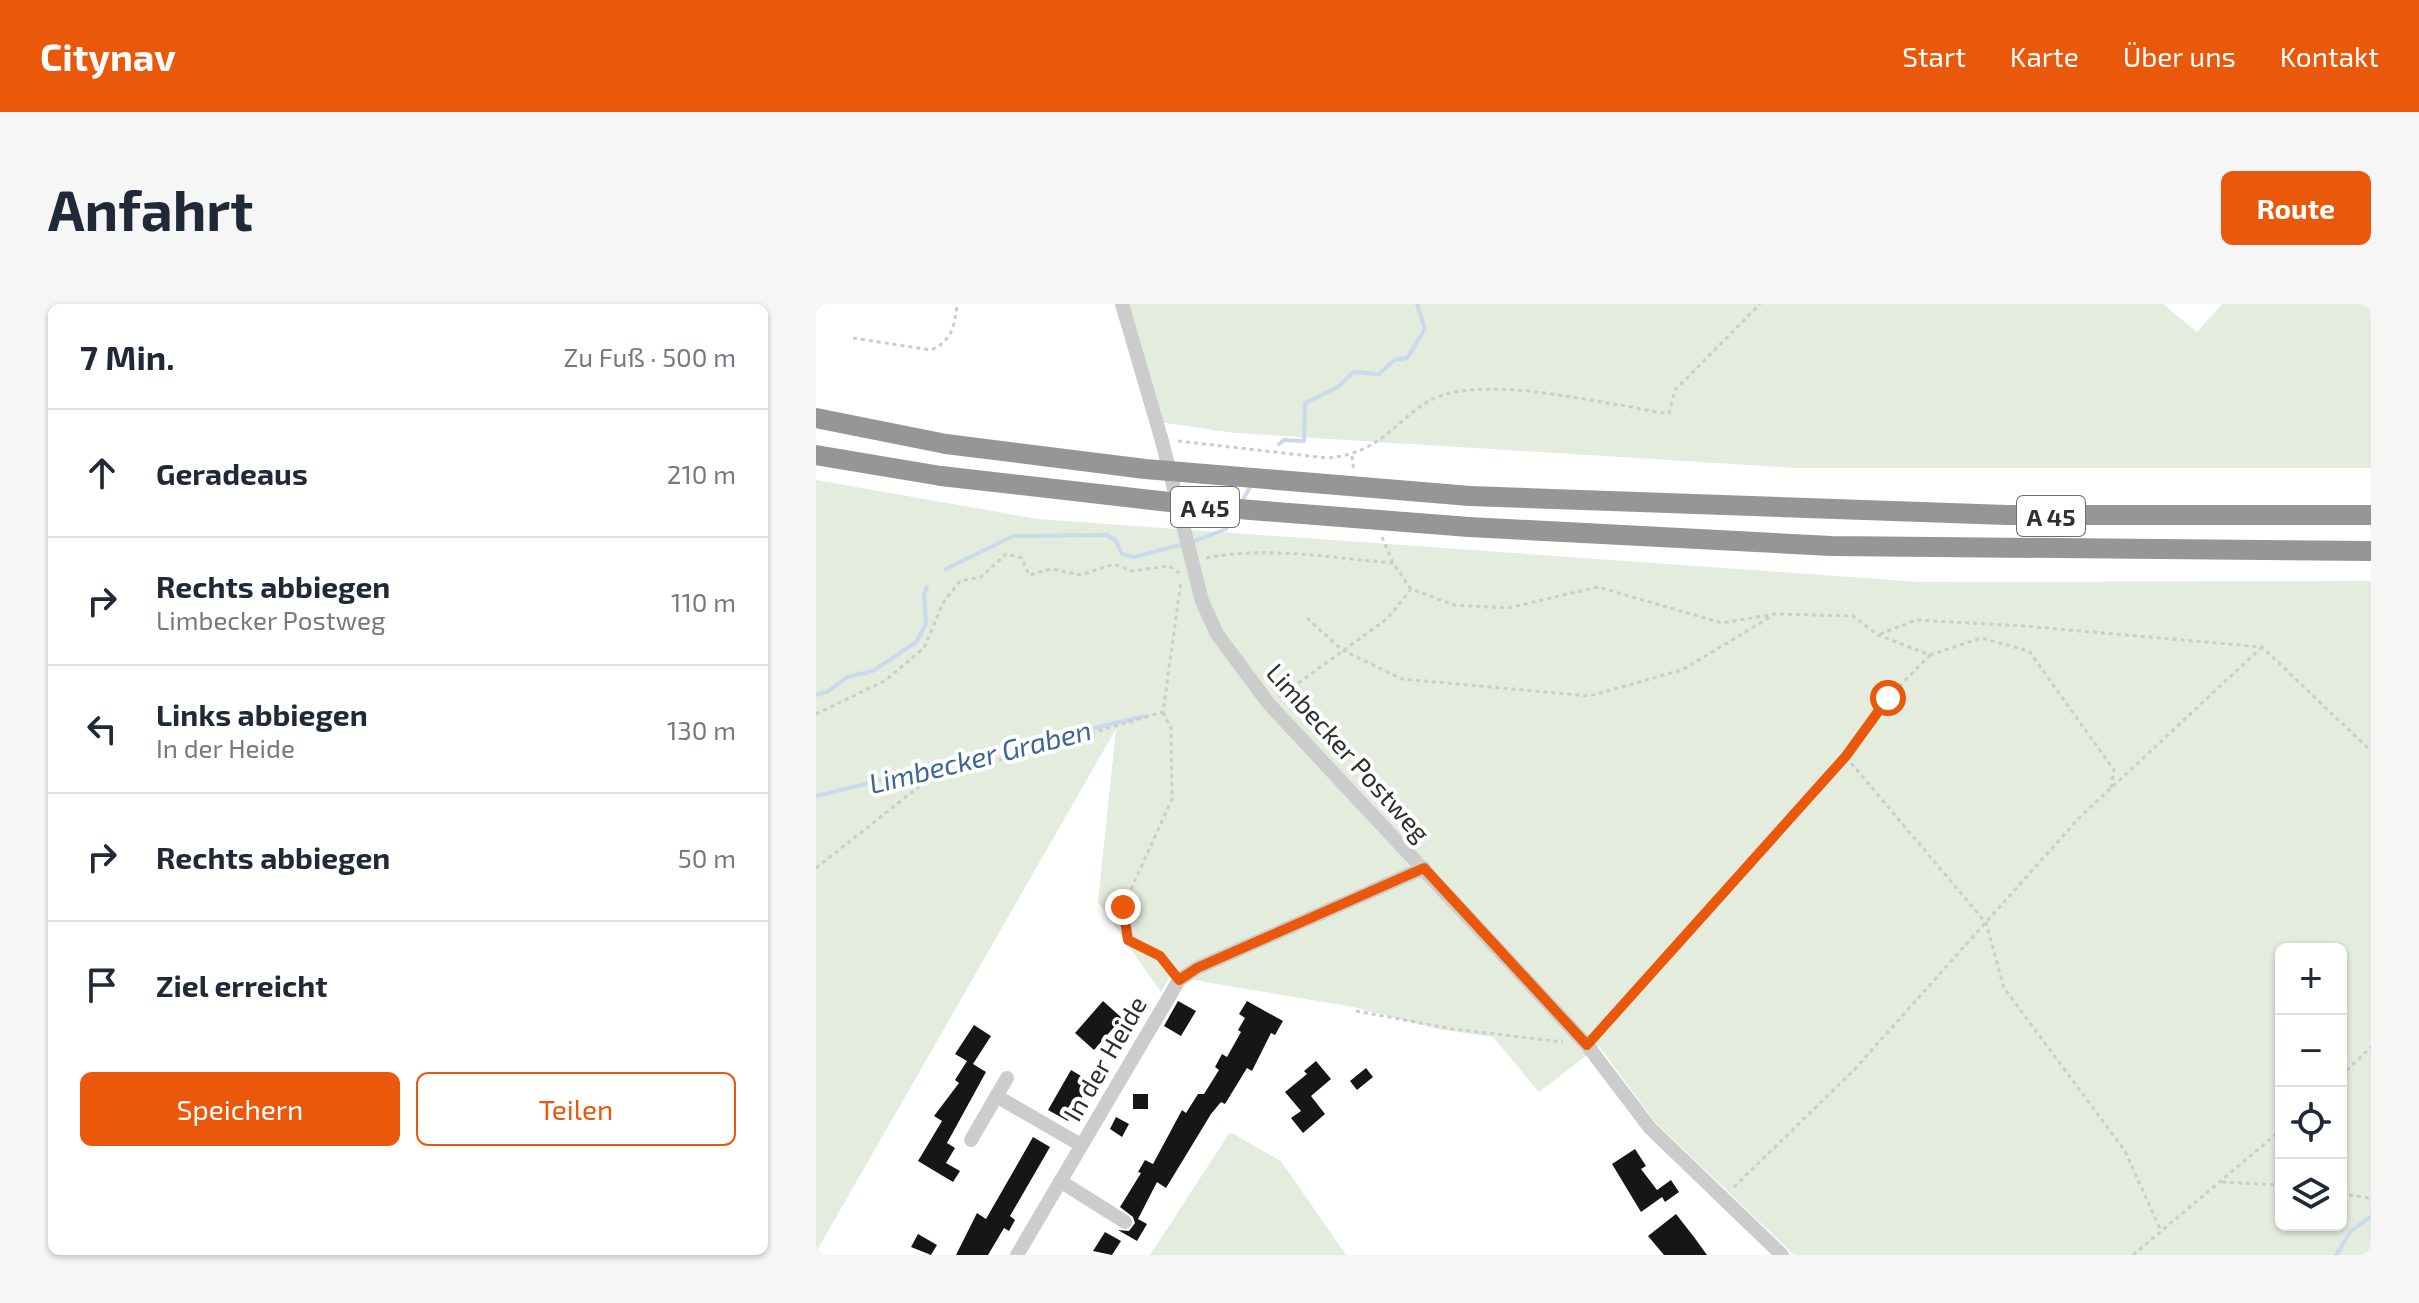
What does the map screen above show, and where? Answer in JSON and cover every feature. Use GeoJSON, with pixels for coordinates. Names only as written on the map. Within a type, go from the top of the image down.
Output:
{"type":"FeatureCollection","features":[{"type":"Feature","properties":{"kind":"highway","name":"A 45"},"geometry":{"type":"LineString","coordinates":[[816,418],[946,444],[1145,469],[1470,496],[2007,515],[2371,515]]}},
{"type":"Feature","properties":{"kind":"highway","name":"A 45"},"geometry":{"type":"LineString","coordinates":[[816,455],[941,476],[1213,507],[1469,527],[1831,546],[2371,551]]}},
{"type":"Feature","properties":{"kind":"street","name":"Limbecker Postweg"},"geometry":{"type":"LineString","coordinates":[[1122,304],[1162,441],[1188,563],[1217,634],[1269,704],[1587,1045],[1650,1128],[1725,1196],[1782,1255]]}},
{"type":"Feature","properties":{"kind":"street","name":"In der Heide"},"geometry":{"type":"LineString","coordinates":[[1017,1255],[1179,980],[1197,968],[1424,868]]}},
{"type":"Feature","properties":{"kind":"street"},"geometry":{"type":"LineString","coordinates":[[971,1140],[1007,1078]]}},
{"type":"Feature","properties":{"kind":"street","name":"In der Heide"},"geometry":{"type":"LineString","coordinates":[[996,1096],[1081,1145]]}},
{"type":"Feature","properties":{"kind":"street"},"geometry":{"type":"LineString","coordinates":[[1060,1181],[1125,1222]]}},
{"type":"Feature","properties":{"kind":"path"},"geometry":{"type":"LineString","coordinates":[[853,338],[911,350],[931,350],[942,346],[953,331],[957,304]]}},
{"type":"Feature","properties":{"kind":"path"},"geometry":{"type":"LineString","coordinates":[[1162,441],[1327,458],[1352,456],[1374,446],[1428,401],[1456,392],[1495,390],[1569,397],[1669,413],[1675,390],[1760,304]]}},
{"type":"Feature","properties":{"kind":"path"},"geometry":{"type":"LineString","coordinates":[[1352,456],[1356,480]]}},
{"type":"Feature","properties":{"kind":"path"},"geometry":{"type":"LineString","coordinates":[[1381,536],[1393,563],[1411,589],[1454,605],[1508,608],[1598,587],[1722,623],[1775,614],[1853,616],[1878,635],[1930,655]]}},
{"type":"Feature","properties":{"kind":"path"},"geometry":{"type":"LineString","coordinates":[[816,714],[886,680],[924,648],[943,603],[960,581],[981,577],[1006,554],[1022,558],[1029,575],[1051,569],[1081,575],[1114,564],[1132,571],[1239,553],[1393,563]]}},
{"type":"Feature","properties":{"kind":"path"},"geometry":{"type":"LineString","coordinates":[[1179,980],[1160,956],[1128,940],[1123,907],[1172,799],[1171,728],[1163,712],[1188,563]]}},
{"type":"Feature","properties":{"kind":"path"},"geometry":{"type":"LineString","coordinates":[[1269,704],[1388,618],[1411,589]]}},
{"type":"Feature","properties":{"kind":"path"},"geometry":{"type":"LineString","coordinates":[[1307,618],[1342,650],[1402,679],[1589,696],[1682,670],[1775,614]]}},
{"type":"Feature","properties":{"kind":"path"},"geometry":{"type":"LineString","coordinates":[[1878,635],[1916,620],[2024,626],[2262,647],[2371,751]]}},
{"type":"Feature","properties":{"kind":"path"},"geometry":{"type":"LineString","coordinates":[[1356,1011],[1453,1029],[1587,1045],[1846,756],[1888,698],[1930,655],[1981,638],[2029,651],[2114,770],[2111,788]]}},
{"type":"Feature","properties":{"kind":"path"},"geometry":{"type":"LineString","coordinates":[[1725,1196],[1854,1070],[2079,818],[2262,647]]}},
{"type":"Feature","properties":{"kind":"path"},"geometry":{"type":"LineString","coordinates":[[816,868],[926,781],[1163,712]]}},
{"type":"Feature","properties":{"kind":"path"},"geometry":{"type":"LineString","coordinates":[[1846,756],[1986,923],[2004,988],[2125,1151],[2161,1231]]}},
{"type":"Feature","properties":{"kind":"path"},"geometry":{"type":"LineString","coordinates":[[2347,1070],[2371,1047]]}},
{"type":"Feature","properties":{"kind":"path"},"geometry":{"type":"LineString","coordinates":[[2133,1255],[2275,1135]]}},
{"type":"Feature","properties":{"kind":"path"},"geometry":{"type":"LineString","coordinates":[[2222,1182],[2275,1185]]}},
{"type":"Feature","properties":{"kind":"path"},"geometry":{"type":"LineString","coordinates":[[2347,1195],[2371,1198]]}},
{"type":"Feature","properties":{"kind":"green space"},"geometry":{"type":"Polygon","coordinates":[[[1123,304],[2163,304],[2197,332],[2222,304],[2371,304],[2371,468],[1794,468],[1235,433],[1158,422],[1123,304]]]}},
{"type":"Feature","properties":{"kind":"green space"},"geometry":{"type":"Polygon","coordinates":[[[816,480],[1038,519],[1921,582],[2371,581],[2371,1255],[1794,1255],[1655,1122],[1599,1046],[1539,1092],[1493,1037],[1438,1029],[1353,1007],[1170,976],[1161,992],[1098,902],[1116,729],[816,1252],[816,480]]]}},
{"type":"Feature","properties":{"kind":"green space"},"geometry":{"type":"Polygon","coordinates":[[[1230,1132],[1281,1161],[1346,1255],[1150,1255],[1230,1132]]]}},
{"type":"Feature","properties":{"kind":"building"},"geometry":{"type":"Polygon","coordinates":[[[1103,1001],[1122,1018],[1094,1050],[1075,1033],[1103,1001]]]}},
{"type":"Feature","properties":{"kind":"building"},"geometry":{"type":"Polygon","coordinates":[[[1178,1001],[1196,1011],[1181,1036],[1164,1026],[1178,1001]]]}},
{"type":"Feature","properties":{"kind":"building"},"geometry":{"type":"Polygon","coordinates":[[[1247,1001],[1283,1021],[1275,1035],[1271,1033],[1252,1071],[1247,1068],[1225,1104],[1221,1102],[1211,1114],[1166,1188],[1157,1182],[1138,1219],[1147,1224],[1137,1241],[1118,1230],[1129,1231],[1135,1223],[1133,1217],[1120,1207],[1141,1173],[1138,1172],[1145,1160],[1153,1164],[1182,1110],[1186,1113],[1198,1094],[1204,1094],[1219,1070],[1215,1067],[1222,1054],[1227,1057],[1241,1032],[1238,1030],[1245,1018],[1239,1014],[1247,1001]]]}},
{"type":"Feature","properties":{"kind":"building"},"geometry":{"type":"Polygon","coordinates":[[[974,1025],[991,1036],[973,1064],[986,1072],[947,1143],[955,1148],[946,1163],[960,1171],[953,1182],[918,1161],[942,1121],[934,1116],[959,1083],[955,1080],[967,1061],[955,1054],[974,1025]]]}},
{"type":"Feature","properties":{"kind":"building"},"geometry":{"type":"Polygon","coordinates":[[[1316,1061],[1331,1079],[1311,1096],[1325,1114],[1303,1133],[1291,1118],[1301,1111],[1285,1092],[1307,1074],[1304,1071],[1316,1061]]]}},
{"type":"Feature","properties":{"kind":"building"},"geometry":{"type":"Polygon","coordinates":[[[1366,1068],[1373,1077],[1357,1090],[1350,1081],[1366,1068]]]}},
{"type":"Feature","properties":{"kind":"building"},"geometry":{"type":"Polygon","coordinates":[[[1071,1070],[1091,1082],[1068,1121],[1048,1110],[1071,1070]]]}},
{"type":"Feature","properties":{"kind":"building"},"geometry":{"type":"Polygon","coordinates":[[[1133,1094],[1148,1094],[1148,1109],[1133,1109],[1133,1094]]]}},
{"type":"Feature","properties":{"kind":"building"},"geometry":{"type":"Polygon","coordinates":[[[1116,1117],[1129,1124],[1122,1137],[1110,1129],[1116,1117]]]}},
{"type":"Feature","properties":{"kind":"building"},"geometry":{"type":"Polygon","coordinates":[[[1033,1137],[1050,1147],[1010,1216],[1015,1220],[1009,1231],[1004,1228],[988,1255],[956,1255],[977,1213],[986,1219],[1033,1137]]]}},
{"type":"Feature","properties":{"kind":"building"},"geometry":{"type":"Polygon","coordinates":[[[1635,1149],[1646,1166],[1641,1169],[1657,1190],[1671,1180],[1679,1192],[1665,1202],[1662,1197],[1641,1212],[1612,1164],[1635,1149]]]}},
{"type":"Feature","properties":{"kind":"building"},"geometry":{"type":"Polygon","coordinates":[[[1676,1214],[1707,1255],[1664,1255],[1648,1236],[1676,1214]]]}},
{"type":"Feature","properties":{"kind":"building"},"geometry":{"type":"Polygon","coordinates":[[[1105,1232],[1121,1241],[1112,1255],[1093,1251],[1105,1232]]]}},
{"type":"Feature","properties":{"kind":"building"},"geometry":{"type":"Polygon","coordinates":[[[918,1234],[937,1245],[931,1255],[911,1247],[918,1234]]]}},
{"type":"Feature","properties":{"kind":"waterway"},"geometry":{"type":"LineString","coordinates":[[1279,444],[1284,440],[1304,441],[1305,403],[1338,387],[1353,372],[1379,374],[1394,360],[1407,358],[1425,329],[1417,304]]}},
{"type":"Feature","properties":{"kind":"waterway"},"geometry":{"type":"LineString","coordinates":[[1242,502],[1251,485]]}},
{"type":"Feature","properties":{"kind":"waterway"},"geometry":{"type":"LineString","coordinates":[[1192,542],[1226,529],[1233,516]]}},
{"type":"Feature","properties":{"kind":"waterway"},"geometry":{"type":"LineString","coordinates":[[946,569],[1013,536],[1107,535],[1116,541],[1122,554],[1134,557],[1184,544]]}},
{"type":"Feature","properties":{"kind":"waterway"},"geometry":{"type":"LineString","coordinates":[[816,695],[827,692],[847,677],[873,671],[916,642],[926,624],[924,595],[927,587]]}},
{"type":"Feature","properties":{"kind":"waterway","name":"Limbecker Graben"},"geometry":{"type":"LineString","coordinates":[[816,796],[1144,716]]}},
{"type":"Feature","properties":{"kind":"waterway"},"geometry":{"type":"LineString","coordinates":[[2336,1255],[2351,1231],[2371,1217]]}},
{"type":"Feature","properties":{"kind":"route"},"geometry":{"type":"LineString","coordinates":[[1123,907],[1128,940],[1160,956],[1179,980],[1197,968],[1424,868],[1587,1045],[1846,756],[1888,698]]}}]}
